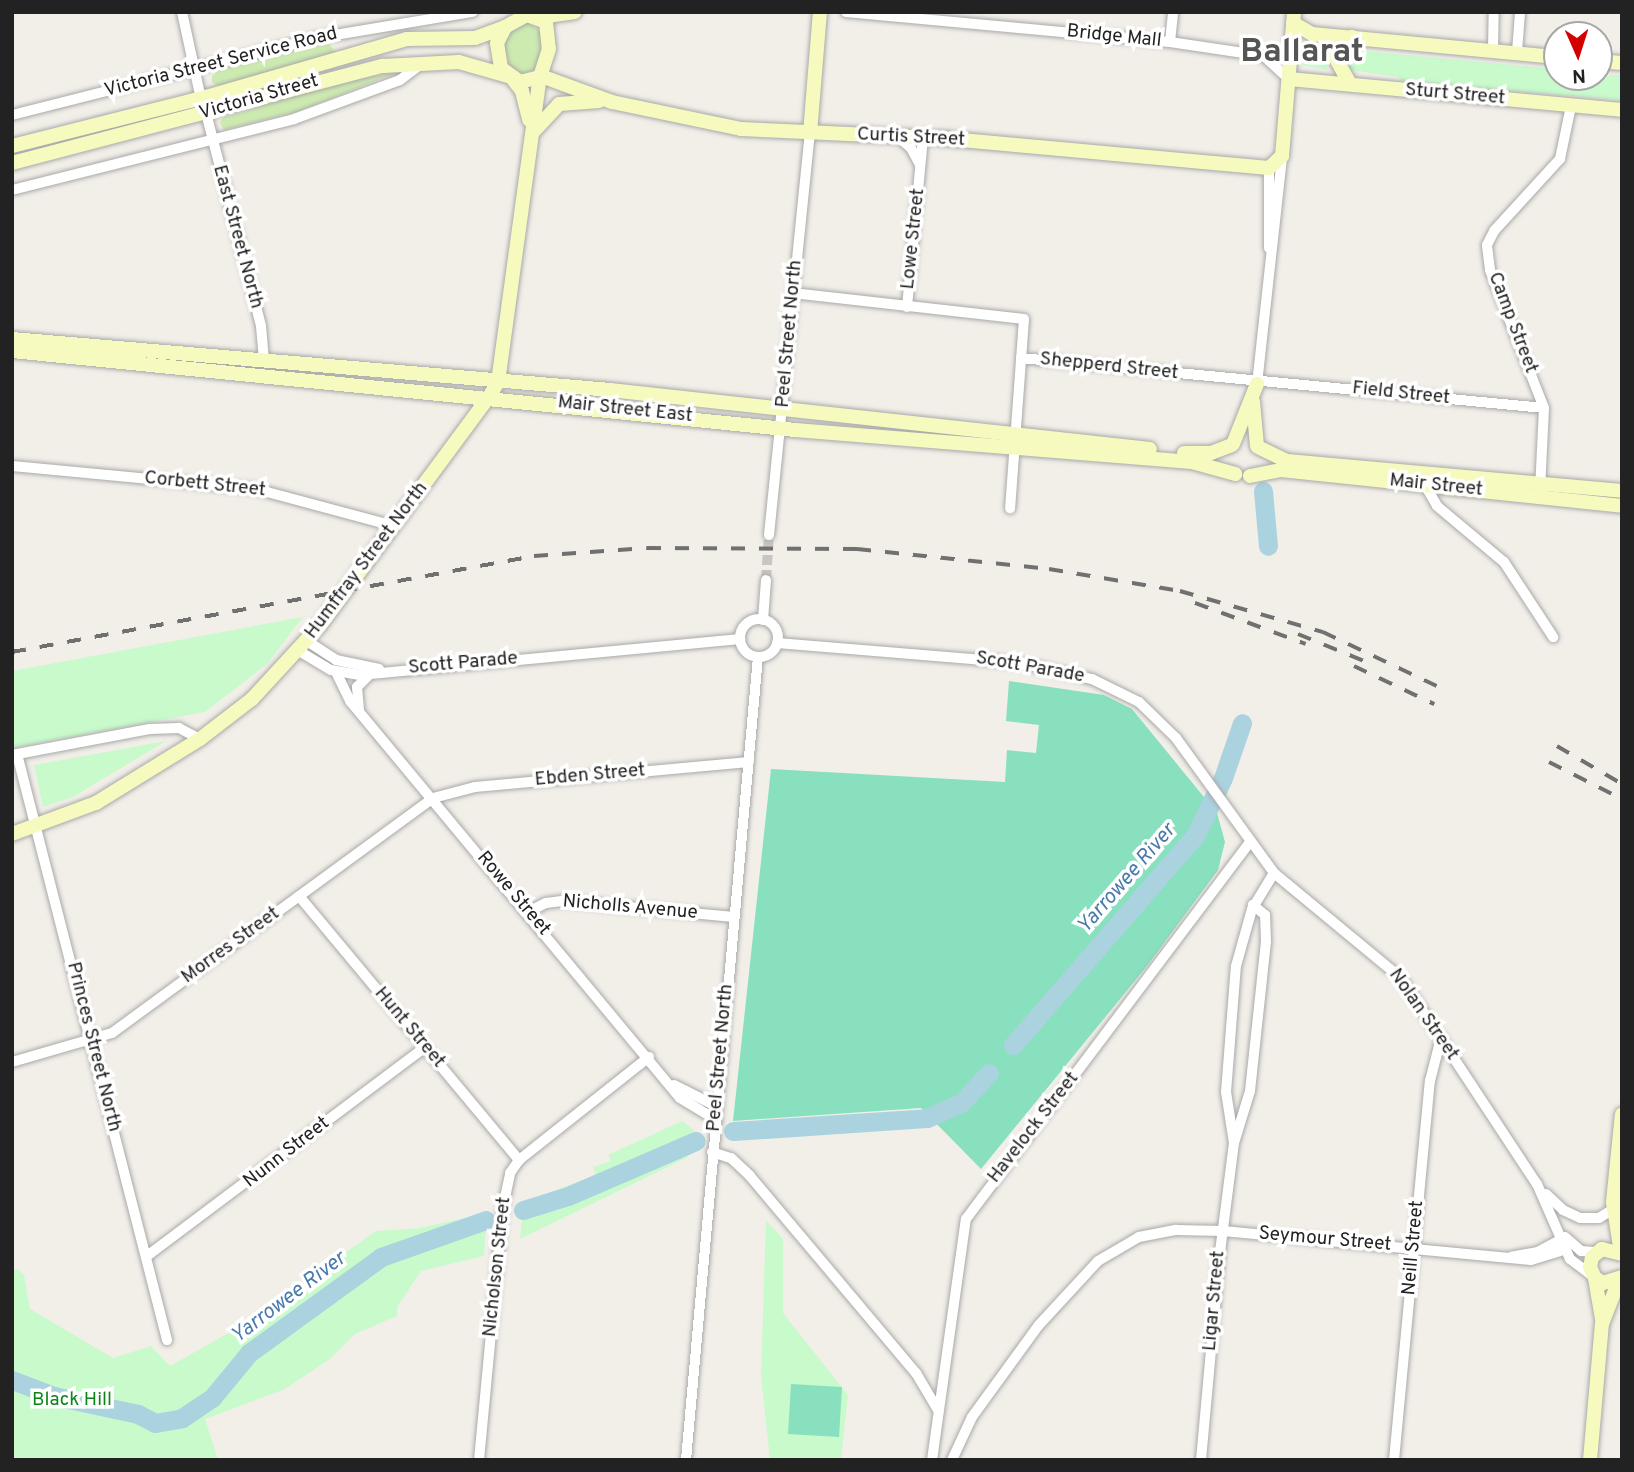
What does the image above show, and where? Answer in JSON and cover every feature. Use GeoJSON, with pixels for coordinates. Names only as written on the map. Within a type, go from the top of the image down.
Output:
{"type":"FeatureCollection","features":[{"type":"Feature","properties":{"kind":"street","name":"East Street North"},"geometry":{"type":"LineString","coordinates":[[182,12],[194,69],[261,326],[264,362]]}},
{"type":"Feature","properties":{"kind":"street","name":"Victoria Street Service Road"},"geometry":{"type":"LineString","coordinates":[[12,115],[343,33],[473,12]]}},
{"type":"Feature","properties":{"kind":"street"},"geometry":{"type":"LineString","coordinates":[[536,16],[550,41],[541,76],[526,82],[509,76],[496,50],[505,27],[536,16],[572,12]]}},
{"type":"Feature","properties":{"kind":"street"},"geometry":{"type":"LineString","coordinates":[[810,133],[820,12]]}},
{"type":"Feature","properties":{"kind":"street","name":"Bridge Mall"},"geometry":{"type":"LineString","coordinates":[[846,12],[1170,42],[1264,56],[1289,79]]}},
{"type":"Feature","properties":{"kind":"street"},"geometry":{"type":"LineString","coordinates":[[1170,42],[1173,12]]}},
{"type":"Feature","properties":{"kind":"street"},"geometry":{"type":"LineString","coordinates":[[1493,51],[1494,12]]}},
{"type":"Feature","properties":{"kind":"street"},"geometry":{"type":"LineString","coordinates":[[1517,52],[1520,12]]}},
{"type":"Feature","properties":{"kind":"street"},"geometry":{"type":"LineString","coordinates":[[1294,18],[1303,32],[1543,55]]}},
{"type":"Feature","properties":{"kind":"street"},"geometry":{"type":"LineString","coordinates":[[1256,386],[1226,461],[1243,475],[1262,463],[1257,446],[1256,386],[1282,156],[1294,18]]}},
{"type":"Feature","properties":{"kind":"street","name":"Victoria Street"},"geometry":{"type":"LineString","coordinates":[[12,163],[204,106],[347,56],[416,37],[475,38],[505,27]]}},
{"type":"Feature","properties":{"kind":"street"},"geometry":{"type":"LineString","coordinates":[[343,33],[347,56]]}},
{"type":"Feature","properties":{"kind":"street"},"geometry":{"type":"LineString","coordinates":[[1350,85],[1335,56],[1341,44],[1352,37]]}},
{"type":"Feature","properties":{"kind":"street"},"geometry":{"type":"LineString","coordinates":[[12,190],[322,110],[400,80],[430,61]]}},
{"type":"Feature","properties":{"kind":"street","name":"Victoria Street"},"geometry":{"type":"LineString","coordinates":[[12,146],[344,75],[430,61],[476,64],[509,76]]}},
{"type":"Feature","properties":{"kind":"street","name":"Humffray Street North"},"geometry":{"type":"LineString","coordinates":[[509,76],[526,102],[528,149]]}},
{"type":"Feature","properties":{"kind":"street","name":"Curtis Street"},"geometry":{"type":"LineString","coordinates":[[541,76],[612,102],[708,124],[810,133],[923,138],[1269,168]]}},
{"type":"Feature","properties":{"kind":"street","name":"Humffray Street North"},"geometry":{"type":"LineString","coordinates":[[12,834],[96,803],[200,738],[246,704],[303,646],[489,397],[498,382],[528,149],[541,76]]}},
{"type":"Feature","properties":{"kind":"street","name":"Sturt Street"},"geometry":{"type":"LineString","coordinates":[[1289,79],[1622,110]]}},
{"type":"Feature","properties":{"kind":"street"},"geometry":{"type":"LineString","coordinates":[[528,149],[539,122],[555,106],[612,102]]}},
{"type":"Feature","properties":{"kind":"street","name":"Camp Street"},"geometry":{"type":"LineString","coordinates":[[1540,491],[1544,408],[1490,270],[1487,245],[1493,231],[1560,159],[1566,148],[1571,106]]}},
{"type":"Feature","properties":{"kind":"street","name":"Peel Street North"},"geometry":{"type":"LineString","coordinates":[[769,535],[810,133]]}},
{"type":"Feature","properties":{"kind":"street","name":"Lowe Street"},"geometry":{"type":"LineString","coordinates":[[897,137],[911,148],[921,172]]}},
{"type":"Feature","properties":{"kind":"street","name":"Lowe Street"},"geometry":{"type":"LineString","coordinates":[[907,307],[923,138]]}},
{"type":"Feature","properties":{"kind":"street"},"geometry":{"type":"LineString","coordinates":[[1270,272],[1269,168],[1282,156]]}},
{"type":"Feature","properties":{"kind":"street","name":"Shepperd Street"},"geometry":{"type":"LineString","coordinates":[[793,293],[1024,319],[1021,358],[1256,386]]}},
{"type":"Feature","properties":{"kind":"street","name":"Mair Street East"},"geometry":{"type":"LineString","coordinates":[[12,339],[782,410],[1192,462],[1243,475]]}},
{"type":"Feature","properties":{"kind":"street","name":"Mair Street East"},"geometry":{"type":"LineString","coordinates":[[12,351],[780,428],[1015,440],[1199,454],[1233,445]]}},
{"type":"Feature","properties":{"kind":"street"},"geometry":{"type":"LineString","coordinates":[[1010,508],[1021,358]]}},
{"type":"Feature","properties":{"kind":"street","name":"Field Street"},"geometry":{"type":"LineString","coordinates":[[1256,386],[1544,408]]}},
{"type":"Feature","properties":{"kind":"street"},"geometry":{"type":"LineString","coordinates":[[1233,445],[1248,441],[1257,446]]}},
{"type":"Feature","properties":{"kind":"street","name":"Mair Street"},"geometry":{"type":"LineString","coordinates":[[1257,446],[1287,461],[1540,491],[1622,506]]}},
{"type":"Feature","properties":{"kind":"street","name":"Corbett Street"},"geometry":{"type":"LineString","coordinates":[[12,466],[256,489],[394,526]]}},
{"type":"Feature","properties":{"kind":"street","name":"Mair Street"},"geometry":{"type":"LineString","coordinates":[[1243,475],[1281,470],[1425,485],[1540,491],[1622,491]]}},
{"type":"Feature","properties":{"kind":"street"},"geometry":{"type":"LineString","coordinates":[[1425,485],[1437,506],[1504,562],[1553,637]]}},
{"type":"Feature","properties":{"kind":"street"},"geometry":{"type":"LineString","coordinates":[[763,620],[766,580]]}},
{"type":"Feature","properties":{"kind":"street"},"geometry":{"type":"LineString","coordinates":[[763,620],[775,629],[777,643],[770,654],[758,657],[746,652],[740,639],[745,626],[763,620]]}},
{"type":"Feature","properties":{"kind":"street","name":"Scott Parade"},"geometry":{"type":"LineString","coordinates":[[303,646],[336,672],[369,675],[396,670],[740,639]]}},
{"type":"Feature","properties":{"kind":"street","name":"Scott Parade"},"geometry":{"type":"LineString","coordinates":[[777,643],[989,659],[1092,679],[1127,694],[1161,720],[1250,844]]}},
{"type":"Feature","properties":{"kind":"street","name":"Scott Parade"},"geometry":{"type":"LineString","coordinates":[[303,646],[345,663],[396,670]]}},
{"type":"Feature","properties":{"kind":"street","name":"Peel Street North"},"geometry":{"type":"LineString","coordinates":[[686,1460],[758,657]]}},
{"type":"Feature","properties":{"kind":"street","name":"Rowe Street"},"geometry":{"type":"LineString","coordinates":[[336,672],[348,699],[667,1078],[682,1100],[715,1123]]}},
{"type":"Feature","properties":{"kind":"street"},"geometry":{"type":"LineString","coordinates":[[359,710],[358,687],[369,675]]}},
{"type":"Feature","properties":{"kind":"street"},"geometry":{"type":"LineString","coordinates":[[15,754],[150,729],[179,728],[200,738]]}},
{"type":"Feature","properties":{"kind":"street","name":"Princes Street North"},"geometry":{"type":"LineString","coordinates":[[15,754],[92,1041],[167,1340]]}},
{"type":"Feature","properties":{"kind":"street","name":"Ebden Street"},"geometry":{"type":"LineString","coordinates":[[433,799],[475,787],[749,762]]}},
{"type":"Feature","properties":{"kind":"street","name":"Morres Street"},"geometry":{"type":"LineString","coordinates":[[12,1062],[92,1041],[112,1033],[433,799]]}},
{"type":"Feature","properties":{"kind":"street","name":"Nolan Street"},"geometry":{"type":"LineString","coordinates":[[1250,844],[1274,873],[1392,967],[1537,1184],[1574,1264],[1594,1277]]}},
{"type":"Feature","properties":{"kind":"street","name":"Havelock Street"},"geometry":{"type":"LineString","coordinates":[[932,1460],[960,1241],[968,1216],[1250,844]]}},
{"type":"Feature","properties":{"kind":"street","name":"Ligar Street"},"geometry":{"type":"LineString","coordinates":[[1234,1143],[1226,1100],[1238,957],[1253,905],[1274,873]]}},
{"type":"Feature","properties":{"kind":"street","name":"Hunt Street"},"geometry":{"type":"LineString","coordinates":[[299,896],[519,1160]]}},
{"type":"Feature","properties":{"kind":"street","name":"Nicholls Avenue"},"geometry":{"type":"LineString","coordinates":[[528,912],[546,903],[562,901],[734,917]]}},
{"type":"Feature","properties":{"kind":"street","name":"Ligar Street"},"geometry":{"type":"LineString","coordinates":[[1201,1460],[1234,1143],[1250,1091],[1266,942],[1265,915],[1253,905]]}},
{"type":"Feature","properties":{"kind":"street","name":"Neill Street"},"geometry":{"type":"LineString","coordinates":[[1394,1460],[1430,1081],[1441,1038]]}},
{"type":"Feature","properties":{"kind":"street","name":"Nunn Street"},"geometry":{"type":"LineString","coordinates":[[147,1256],[425,1047]]}},
{"type":"Feature","properties":{"kind":"street","name":"Nicholson Street"},"geometry":{"type":"LineString","coordinates":[[479,1460],[501,1226],[508,1180],[519,1160],[649,1057]]}},
{"type":"Feature","properties":{"kind":"street","name":"Rowe Street"},"geometry":{"type":"LineString","coordinates":[[667,1078],[716,1106]]}},
{"type":"Feature","properties":{"kind":"street"},"geometry":{"type":"LineString","coordinates":[[1590,1460],[1602,1324],[1590,1263],[1598,1251],[1613,1206],[1622,1114]]}},
{"type":"Feature","properties":{"kind":"street"},"geometry":{"type":"LineString","coordinates":[[713,1148],[731,1158],[750,1176],[916,1373],[938,1410]]}},
{"type":"Feature","properties":{"kind":"street","name":"Nolan Street"},"geometry":{"type":"LineString","coordinates":[[1537,1184],[1560,1208],[1577,1217],[1596,1219],[1613,1206]]}},
{"type":"Feature","properties":{"kind":"street"},"geometry":{"type":"LineString","coordinates":[[1564,1240],[1583,1252],[1621,1254],[1613,1206]]}},
{"type":"Feature","properties":{"kind":"street","name":"Seymour Street"},"geometry":{"type":"LineString","coordinates":[[952,1460],[972,1417],[1020,1349],[1103,1257],[1129,1241],[1155,1233],[1223,1231],[1540,1260],[1564,1240]]}},
{"type":"Feature","properties":{"kind":"street"},"geometry":{"type":"LineString","coordinates":[[1594,1277],[1605,1284],[1621,1278]]}},
{"type":"Feature","properties":{"kind":"street"},"geometry":{"type":"LineString","coordinates":[[1602,1324],[1621,1278]]}},
{"type":"Feature","properties":{"kind":"street"},"geometry":{"type":"LineString","coordinates":[[916,1373],[943,1385]]}},
{"type":"Feature","properties":{"kind":"green space"},"geometry":{"type":"Polygon","coordinates":[[[528,22],[541,33],[542,51],[535,69],[523,75],[509,65],[504,43],[509,33],[528,22]]]}},
{"type":"Feature","properties":{"kind":"green space"},"geometry":{"type":"Polygon","coordinates":[[[1302,42],[1329,44],[1327,70],[1298,64],[1297,49],[1302,42]]]}},
{"type":"Feature","properties":{"kind":"green space"},"geometry":{"type":"Polygon","coordinates":[[[317,43],[329,43],[335,52],[220,87],[212,82],[212,76],[225,66],[317,43]]]}},
{"type":"Feature","properties":{"kind":"green space"},"geometry":{"type":"Polygon","coordinates":[[[1352,50],[1543,68],[1543,91],[1613,91],[1613,75],[1622,75],[1622,100],[1404,83],[1398,77],[1350,70],[1342,58],[1352,50]]]}},
{"type":"Feature","properties":{"kind":"green space"},"geometry":{"type":"Polygon","coordinates":[[[398,72],[297,112],[224,130],[220,123],[222,118],[345,81],[398,72]]]}},
{"type":"Feature","properties":{"kind":"green space"},"geometry":{"type":"Polygon","coordinates":[[[303,617],[267,664],[205,712],[12,748],[12,671],[303,617]]]}},
{"type":"Feature","properties":{"kind":"green space"},"geometry":{"type":"Polygon","coordinates":[[[1009,681],[1104,695],[1132,709],[1217,813],[1225,842],[1218,870],[1147,966],[981,1169],[921,1108],[733,1121],[771,769],[1005,782],[1007,750],[1036,753],[1039,725],[1006,721],[1009,681]]]}},
{"type":"Feature","properties":{"kind":"green space"},"geometry":{"type":"Polygon","coordinates":[[[166,741],[73,797],[43,807],[34,765],[166,741]]]}},
{"type":"Feature","properties":{"kind":"green space"},"geometry":{"type":"Polygon","coordinates":[[[682,1121],[696,1132],[699,1146],[686,1158],[520,1239],[524,1202],[596,1175],[593,1167],[611,1161],[608,1155],[682,1121]]]}},
{"type":"Feature","properties":{"kind":"green space","name":"Black Hill"},"geometry":{"type":"Polygon","coordinates":[[[487,1213],[484,1256],[421,1271],[397,1307],[397,1316],[355,1334],[330,1359],[285,1389],[205,1419],[218,1460],[12,1460],[12,1270],[18,1269],[24,1275],[30,1309],[113,1358],[151,1346],[170,1366],[246,1323],[376,1231],[420,1228],[487,1213]]]}},
{"type":"Feature","properties":{"kind":"green space"},"geometry":{"type":"Polygon","coordinates":[[[766,1220],[783,1239],[783,1313],[848,1395],[841,1460],[770,1460],[761,1376],[766,1220]]]}},
{"type":"Feature","properties":{"kind":"green space"},"geometry":{"type":"Polygon","coordinates":[[[791,1384],[842,1387],[839,1437],[788,1434],[791,1384]]]}},
{"type":"Feature","properties":{"kind":"waterway","name":"Yarrowee River"},"geometry":{"type":"LineString","coordinates":[[1263,491],[1268,546]]}},
{"type":"Feature","properties":{"kind":"waterway","name":"Yarrowee River"},"geometry":{"type":"LineString","coordinates":[[1013,1045],[1195,836],[1223,778],[1242,723]]}},
{"type":"Feature","properties":{"kind":"waterway","name":"Yarrowee River"},"geometry":{"type":"LineString","coordinates":[[733,1131],[927,1118],[961,1103],[989,1073]]}},
{"type":"Feature","properties":{"kind":"waterway","name":"Yarrowee River"},"geometry":{"type":"LineString","coordinates":[[523,1210],[568,1196],[696,1141]]}},
{"type":"Feature","properties":{"kind":"waterway","name":"Yarrowee River"},"geometry":{"type":"LineString","coordinates":[[12,1380],[54,1396],[138,1414],[155,1423],[182,1418],[212,1398],[249,1353],[381,1257],[486,1220]]}},
{"type":"Feature","properties":{"kind":"tunnel"},"geometry":{"type":"LineString","coordinates":[[766,580],[769,535]]}},
{"type":"Feature","properties":{"kind":"railway"},"geometry":{"type":"LineString","coordinates":[[12,652],[534,556],[647,548],[857,549],[1049,569],[1180,591],[1323,632],[1443,689]]}},
{"type":"Feature","properties":{"kind":"railway"},"geometry":{"type":"LineString","coordinates":[[1195,603],[1306,644]]}},
{"type":"Feature","properties":{"kind":"railway"},"geometry":{"type":"LineString","coordinates":[[1298,634],[1369,663]]}},
{"type":"Feature","properties":{"kind":"railway"},"geometry":{"type":"LineString","coordinates":[[1354,666],[1434,704]]}},
{"type":"Feature","properties":{"kind":"railway"},"geometry":{"type":"LineString","coordinates":[[1557,746],[1622,784]]}},
{"type":"Feature","properties":{"kind":"railway"},"geometry":{"type":"LineString","coordinates":[[1549,762],[1622,799]]}},
{"type":"Feature","properties":{"kind":"district","name":"Ballarat"},"geometry":{"type":"Point","coordinates":[1302,54]}}]}
